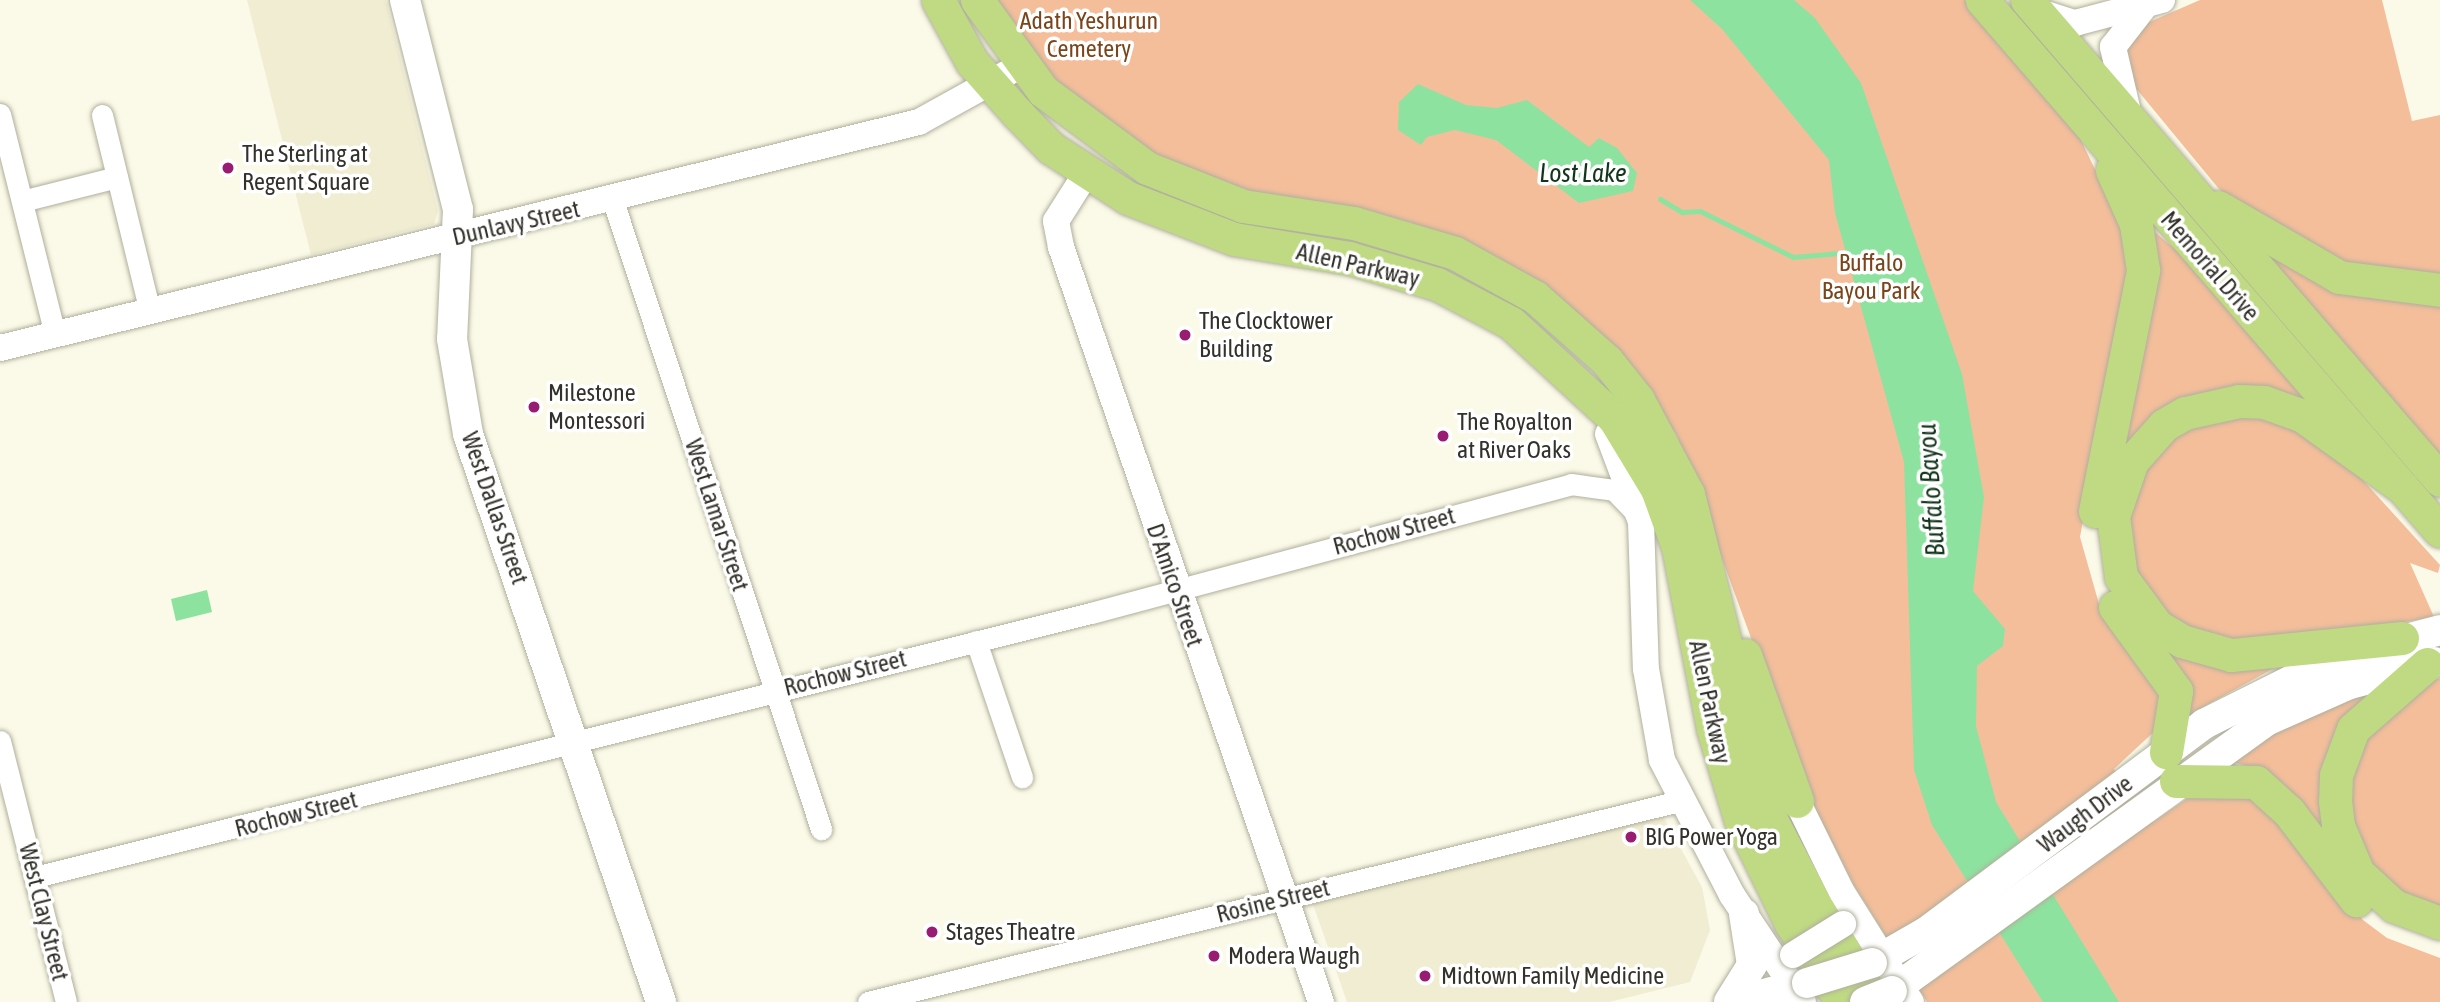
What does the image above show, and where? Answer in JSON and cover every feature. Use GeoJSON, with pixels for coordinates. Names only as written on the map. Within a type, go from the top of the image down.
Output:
{"type":"FeatureCollection","features":[{"type":"Feature","properties":{"kind":"main road","name":"West Dallas Street"},"geometry":{"type":"LineString","coordinates":[[405,0],[459,237],[453,339],[466,424],[578,744],[661,1002]]}},
{"type":"Feature","properties":{"kind":"main road","name":"Allen Parkway"},"geometry":{"type":"LineString","coordinates":[[938,0],[991,86],[1051,148],[1087,172],[1182,222],[1303,251],[1394,268],[1475,302],[1578,380],[1614,418],[1657,489],[1678,547],[1713,729],[1741,821],[1791,923],[1842,1002]]}},
{"type":"Feature","properties":{"kind":"main road","name":"Allen Parkway"},"geometry":{"type":"LineString","coordinates":[[977,0],[1020,65],[1074,118],[1147,169],[1219,199],[1404,235],[1455,253],[1535,297],[1606,361],[1638,400],[1688,494],[1768,814],[1818,910],[1889,996]]}},
{"type":"Feature","properties":{"kind":"main road","name":"Memorial Drive"},"geometry":{"type":"LineString","coordinates":[[1982,0],[2092,131],[2440,531]]}},
{"type":"Feature","properties":{"kind":"main road","name":"Memorial Drive"},"geometry":{"type":"LineString","coordinates":[[2032,6],[2128,114],[2187,187],[2440,480]]}},
{"type":"Feature","properties":{"kind":"main road"},"geometry":{"type":"LineString","coordinates":[[2092,131],[2136,224],[2143,270],[2093,537],[2113,604],[2176,691],[2165,772],[2256,782],[2289,812],[2363,908],[2440,947]]}},
{"type":"Feature","properties":{"kind":"main road"},"geometry":{"type":"LineString","coordinates":[[2187,187],[2339,277],[2440,290]]}},
{"type":"Feature","properties":{"kind":"main road"},"geometry":{"type":"LineString","coordinates":[[1303,251],[1311,216]]}},
{"type":"Feature","properties":{"kind":"main road"},"geometry":{"type":"LineString","coordinates":[[2402,638],[2231,655],[2182,641],[2157,626],[2121,577],[2113,516],[2132,461],[2164,425],[2185,413],[2239,401],[2303,416],[2403,488]]}},
{"type":"Feature","properties":{"kind":"main road"},"geometry":{"type":"LineString","coordinates":[[1688,494],[1797,801]]}},
{"type":"Feature","properties":{"kind":"main road","name":"Waugh Drive"},"geometry":{"type":"LineString","coordinates":[[1889,996],[1944,956],[2165,772],[2294,674],[2402,638],[2440,630]]}},
{"type":"Feature","properties":{"kind":"main road"},"geometry":{"type":"LineString","coordinates":[[2434,662],[2353,729],[2336,775],[2335,801],[2338,826],[2358,873],[2394,906],[2440,923]]}},
{"type":"Feature","properties":{"kind":"main road","name":"Waugh Drive"},"geometry":{"type":"LineString","coordinates":[[1731,1002],[1801,990],[1877,961],[1926,932],[2165,772],[2306,701],[2434,662]]}},
{"type":"Feature","properties":{"kind":"main road"},"geometry":{"type":"LineString","coordinates":[[1731,1002],[1752,965],[1744,914]]}},
{"type":"Feature","properties":{"kind":"street"},"geometry":{"type":"LineString","coordinates":[[2032,6],[2075,23],[2154,3]]}},
{"type":"Feature","properties":{"kind":"street"},"geometry":{"type":"LineString","coordinates":[[2128,114],[2113,47],[2154,3]]}},
{"type":"Feature","properties":{"kind":"street","name":"Dunlavy Street"},"geometry":{"type":"LineString","coordinates":[[0,348],[613,201],[919,122],[991,86],[1020,65]]}},
{"type":"Feature","properties":{"kind":"street"},"geometry":{"type":"LineString","coordinates":[[0,114],[55,335]]}},
{"type":"Feature","properties":{"kind":"street"},"geometry":{"type":"LineString","coordinates":[[102,115],[150,312]]}},
{"type":"Feature","properties":{"kind":"street","name":"D'Amico Street"},"geometry":{"type":"LineString","coordinates":[[1087,172],[1056,221],[1061,247],[1177,591],[1321,1002]]}},
{"type":"Feature","properties":{"kind":"street"},"geometry":{"type":"LineString","coordinates":[[22,201],[117,177]]}},
{"type":"Feature","properties":{"kind":"street","name":"West Lamar Street"},"geometry":{"type":"LineString","coordinates":[[613,201],[821,829]]}},
{"type":"Feature","properties":{"kind":"street"},"geometry":{"type":"LineString","coordinates":[[1578,380],[1625,469],[1641,522],[1649,704],[1679,801],[1744,914],[1781,953],[1801,990]]}},
{"type":"Feature","properties":{"kind":"street","name":"Rochow Street"},"geometry":{"type":"LineString","coordinates":[[35,877],[578,744],[775,690],[1177,591],[1571,484],[1622,494],[1641,522]]}},
{"type":"Feature","properties":{"kind":"street"},"geometry":{"type":"LineString","coordinates":[[976,641],[1022,777]]}},
{"type":"Feature","properties":{"kind":"street","name":"West Clay Street"},"geometry":{"type":"LineString","coordinates":[[0,741],[66,1002]]}},
{"type":"Feature","properties":{"kind":"street","name":"Rosine Street"},"geometry":{"type":"LineString","coordinates":[[868,1002],[1679,801]]}},
{"type":"Feature","properties":{"kind":"street"},"geometry":{"type":"LineString","coordinates":[[1797,801],[1848,916],[1877,961],[1889,996]]}},
{"type":"Feature","properties":{"kind":"street"},"geometry":{"type":"LineString","coordinates":[[1781,953],[1848,916]]}},
{"type":"Feature","properties":{"kind":"shaded area"},"geometry":{"type":"Polygon","coordinates":[[[247,0],[386,0],[438,211],[434,224],[311,255],[247,0]]]}},
{"type":"Feature","properties":{"kind":"shaded area"},"geometry":{"type":"Polygon","coordinates":[[[1660,811],[1702,887],[1710,930],[1690,982],[1609,1002],[1347,1002],[1313,904],[1660,811]]]}},
{"type":"Feature","properties":{"kind":"green space","name":"Buffalo Bayou Park"},"geometry":{"type":"Polygon","coordinates":[[[994,0],[1965,0],[2080,138],[2123,228],[2129,270],[2080,537],[2101,611],[2159,687],[2158,728],[2114,769],[2153,822],[2194,794],[2226,791],[2265,801],[2363,920],[2387,938],[2440,958],[2440,1002],[1927,1002],[1853,884],[1809,796],[1677,436],[1649,392],[1581,318],[1153,157],[1060,87],[994,0]]]}},
{"type":"Feature","properties":{"kind":"green space"},"geometry":{"type":"Polygon","coordinates":[[[2200,0],[2382,0],[2412,121],[2440,115],[2440,283],[2360,277],[2256,220],[2219,189],[2125,75],[2123,64],[2133,29],[2200,0]]]}},
{"type":"Feature","properties":{"kind":"green space"},"geometry":{"type":"Polygon","coordinates":[[[2148,226],[2197,268],[2315,408],[2254,393],[2189,401],[2151,425],[2114,478],[2107,542],[2114,575],[2140,618],[2200,657],[2232,663],[2276,659],[2276,667],[2187,716],[2178,676],[2115,588],[2100,532],[2146,307],[2148,226]]]}},
{"type":"Feature","properties":{"kind":"green space"},"geometry":{"type":"Polygon","coordinates":[[[2249,236],[2440,299],[2440,455],[2249,236]]]}},
{"type":"Feature","properties":{"kind":"green space"},"geometry":{"type":"Polygon","coordinates":[[[2263,409],[2352,468],[2440,565],[2438,573],[2410,563],[2434,617],[2274,644],[2188,635],[2135,585],[2125,495],[2175,428],[2263,409]]]}},
{"type":"Feature","properties":{"kind":"green space"},"geometry":{"type":"Polygon","coordinates":[[[2440,678],[2440,916],[2410,906],[2351,841],[2346,763],[2402,692],[2440,678]]]}},
{"type":"Feature","properties":{"kind":"green space"},"geometry":{"type":"Polygon","coordinates":[[[2369,691],[2329,826],[2440,931],[2440,939],[2413,930],[2252,768],[2230,761],[2297,719],[2369,691]]]}},
{"type":"Feature","properties":{"kind":"water","name":"Buffalo Bayou"},"geometry":{"type":"Polygon","coordinates":[[[1690,0],[1794,0],[1815,18],[1861,83],[1962,374],[1984,497],[1973,591],[2005,629],[2003,646],[1977,666],[1976,726],[1996,802],[2119,1002],[2043,1002],[1932,825],[1914,770],[1904,462],[1835,213],[1829,160],[1722,29],[1690,0]]]}},
{"type":"Feature","properties":{"kind":"water","name":"Lost Lake"},"geometry":{"type":"Polygon","coordinates":[[[1418,84],[1466,105],[1497,108],[1527,100],[1589,147],[1599,138],[1617,148],[1637,173],[1633,191],[1579,203],[1496,140],[1455,130],[1427,137],[1421,145],[1398,130],[1399,102],[1418,84]]]}},
{"type":"Feature","properties":{"kind":"water"},"geometry":{"type":"Polygon","coordinates":[[[207,590],[212,612],[176,621],[171,599],[207,590]]]}},
{"type":"Feature","properties":{"kind":"waterway"},"geometry":{"type":"LineString","coordinates":[[1660,199],[1682,212],[1700,211],[1793,257],[1851,252]]}},
{"type":"Feature","properties":{"kind":"place","name":"The Sterling at Regent Square"},"geometry":{"type":"Point","coordinates":[228,168]}},
{"type":"Feature","properties":{"kind":"place","name":"The Clocktower Building"},"geometry":{"type":"Point","coordinates":[1185,335]}},
{"type":"Feature","properties":{"kind":"place","name":"Milestone Montessori"},"geometry":{"type":"Point","coordinates":[534,407]}},
{"type":"Feature","properties":{"kind":"place","name":"The Royalton at River Oaks"},"geometry":{"type":"Point","coordinates":[1443,436]}},
{"type":"Feature","properties":{"kind":"place","name":"BIG Power Yoga"},"geometry":{"type":"Point","coordinates":[1631,837]}},
{"type":"Feature","properties":{"kind":"place","name":"Stages Theatre"},"geometry":{"type":"Point","coordinates":[932,932]}},
{"type":"Feature","properties":{"kind":"place","name":"Modera Waugh"},"geometry":{"type":"Point","coordinates":[1214,956]}},
{"type":"Feature","properties":{"kind":"place","name":"Midtown Family Medicine"},"geometry":{"type":"Point","coordinates":[1425,976]}},
{"type":"Feature","properties":{"kind":"park label","name":"Adath Yeshurun Cemetery"},"geometry":{"type":"Point","coordinates":[1089,35]}}]}
